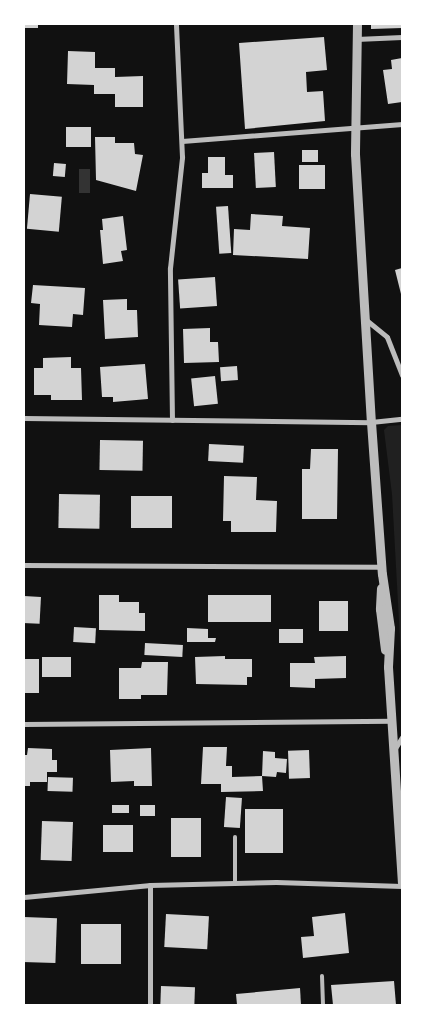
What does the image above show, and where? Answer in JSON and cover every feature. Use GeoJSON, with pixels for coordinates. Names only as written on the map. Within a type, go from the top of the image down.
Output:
{"type":"FeatureCollection","features":[{"type":"Feature","properties":{"kind":"street"},"geometry":{"type":"LineString","coordinates":[[172,420],[170,268],[182,141],[176,24]]}},
{"type":"Feature","properties":{"kind":"street"},"geometry":{"type":"LineString","coordinates":[[24,897],[150,885],[235,883],[402,885],[399,808],[388,667],[389,609],[382,570],[371,422],[354,130],[357,24]]}},
{"type":"Feature","properties":{"kind":"street"},"geometry":{"type":"LineString","coordinates":[[356,39],[402,37]]}},
{"type":"Feature","properties":{"kind":"street"},"geometry":{"type":"LineString","coordinates":[[182,141],[354,130],[402,124]]}},
{"type":"Feature","properties":{"kind":"street"},"geometry":{"type":"LineString","coordinates":[[365,319],[387,337],[402,375]]}},
{"type":"Feature","properties":{"kind":"street"},"geometry":{"type":"LineString","coordinates":[[24,418],[371,422],[402,419]]}},
{"type":"Feature","properties":{"kind":"street"},"geometry":{"type":"LineString","coordinates":[[24,565],[382,570]]}},
{"type":"Feature","properties":{"kind":"street"},"geometry":{"type":"LineString","coordinates":[[24,724],[392,721]]}},
{"type":"Feature","properties":{"kind":"street"},"geometry":{"type":"LineString","coordinates":[[393,750],[402,737]]}},
{"type":"Feature","properties":{"kind":"street"},"geometry":{"type":"LineString","coordinates":[[150,885],[150,1005]]}},
{"type":"Feature","properties":{"kind":"lane"},"geometry":{"type":"LineString","coordinates":[[234,837],[235,883]]}},
{"type":"Feature","properties":{"kind":"lane"},"geometry":{"type":"LineString","coordinates":[[322,976],[323,1005]]}},
{"type":"Feature","properties":{"kind":"shaded area"},"geometry":{"type":"Polygon","coordinates":[[[79,169],[90,169],[90,193],[79,193],[79,169]]]}},
{"type":"Feature","properties":{"kind":"shaded area"},"geometry":{"type":"Polygon","coordinates":[[[402,425],[402,675],[392,494],[384,430],[388,426],[402,425]]]}},
{"type":"Feature","properties":{"kind":"building"},"geometry":{"type":"Polygon","coordinates":[[[24,24],[38,24],[38,28],[24,28],[24,24]]]}},
{"type":"Feature","properties":{"kind":"building"},"geometry":{"type":"Polygon","coordinates":[[[371,24],[402,24],[402,28],[371,29],[371,24]]]}},
{"type":"Feature","properties":{"kind":"building"},"geometry":{"type":"Polygon","coordinates":[[[324,37],[327,70],[306,72],[307,92],[323,91],[325,121],[245,129],[239,43],[324,37]]]}},
{"type":"Feature","properties":{"kind":"building"},"geometry":{"type":"Polygon","coordinates":[[[68,51],[95,52],[95,68],[115,68],[115,77],[143,76],[143,107],[115,107],[115,94],[94,94],[94,85],[67,84],[68,51]]]}},
{"type":"Feature","properties":{"kind":"building"},"geometry":{"type":"Polygon","coordinates":[[[402,58],[402,102],[388,104],[383,70],[392,69],[391,60],[402,58]]]}},
{"type":"Feature","properties":{"kind":"building"},"geometry":{"type":"Polygon","coordinates":[[[66,127],[91,127],[91,147],[66,147],[66,127]]]}},
{"type":"Feature","properties":{"kind":"building"},"geometry":{"type":"Polygon","coordinates":[[[95,137],[115,137],[115,143],[134,143],[135,154],[143,155],[136,191],[96,180],[95,137]]]}},
{"type":"Feature","properties":{"kind":"building"},"geometry":{"type":"Polygon","coordinates":[[[302,150],[318,150],[318,162],[302,162],[302,150]]]}},
{"type":"Feature","properties":{"kind":"building"},"geometry":{"type":"Polygon","coordinates":[[[274,152],[276,187],[256,188],[254,153],[274,152]]]}},
{"type":"Feature","properties":{"kind":"building"},"geometry":{"type":"Polygon","coordinates":[[[208,157],[225,157],[225,175],[233,175],[233,188],[202,188],[202,173],[208,173],[208,157]]]}},
{"type":"Feature","properties":{"kind":"building"},"geometry":{"type":"Polygon","coordinates":[[[54,163],[66,164],[65,177],[53,176],[54,163]]]}},
{"type":"Feature","properties":{"kind":"building"},"geometry":{"type":"Polygon","coordinates":[[[299,165],[325,165],[325,189],[299,189],[299,165]]]}},
{"type":"Feature","properties":{"kind":"building"},"geometry":{"type":"Polygon","coordinates":[[[30,194],[62,197],[59,232],[27,229],[30,194]]]}},
{"type":"Feature","properties":{"kind":"building"},"geometry":{"type":"Polygon","coordinates":[[[228,206],[231,253],[219,254],[216,207],[228,206]]]}},
{"type":"Feature","properties":{"kind":"building"},"geometry":{"type":"Polygon","coordinates":[[[251,214],[283,216],[282,226],[310,228],[308,259],[233,255],[234,229],[250,230],[251,214]]]}},
{"type":"Feature","properties":{"kind":"building"},"geometry":{"type":"Polygon","coordinates":[[[123,216],[127,250],[121,251],[123,261],[103,264],[100,230],[103,230],[102,219],[123,216]]]}},
{"type":"Feature","properties":{"kind":"building"},"geometry":{"type":"Polygon","coordinates":[[[402,268],[402,298],[395,270],[402,268]]]}},
{"type":"Feature","properties":{"kind":"building"},"geometry":{"type":"Polygon","coordinates":[[[215,277],[217,306],[180,309],[178,280],[215,277]]]}},
{"type":"Feature","properties":{"kind":"building"},"geometry":{"type":"Polygon","coordinates":[[[33,285],[85,288],[83,315],[73,314],[72,327],[39,325],[40,304],[31,303],[33,285]]]}},
{"type":"Feature","properties":{"kind":"building"},"geometry":{"type":"Polygon","coordinates":[[[127,299],[127,310],[137,310],[138,337],[105,339],[103,300],[127,299]]]}},
{"type":"Feature","properties":{"kind":"building"},"geometry":{"type":"Polygon","coordinates":[[[210,328],[210,342],[218,342],[219,362],[184,363],[183,329],[210,328]]]}},
{"type":"Feature","properties":{"kind":"building"},"geometry":{"type":"Polygon","coordinates":[[[71,357],[71,368],[81,368],[82,400],[51,400],[51,395],[34,395],[34,368],[43,368],[43,358],[71,357]]]}},
{"type":"Feature","properties":{"kind":"building"},"geometry":{"type":"Polygon","coordinates":[[[145,364],[148,399],[113,402],[113,397],[102,397],[100,367],[145,364]]]}},
{"type":"Feature","properties":{"kind":"building"},"geometry":{"type":"Polygon","coordinates":[[[237,366],[238,380],[221,381],[220,367],[237,366]]]}},
{"type":"Feature","properties":{"kind":"building"},"geometry":{"type":"Polygon","coordinates":[[[215,376],[218,404],[194,406],[191,379],[215,376]]]}},
{"type":"Feature","properties":{"kind":"building"},"geometry":{"type":"Polygon","coordinates":[[[100,440],[143,441],[142,471],[99,470],[100,440]]]}},
{"type":"Feature","properties":{"kind":"building"},"geometry":{"type":"Polygon","coordinates":[[[209,444],[244,446],[243,463],[208,461],[209,444]]]}},
{"type":"Feature","properties":{"kind":"building"},"geometry":{"type":"Polygon","coordinates":[[[311,449],[338,449],[337,519],[302,519],[302,469],[310,469],[311,449]]]}},
{"type":"Feature","properties":{"kind":"building"},"geometry":{"type":"Polygon","coordinates":[[[224,476],[257,477],[256,500],[277,501],[276,532],[231,532],[231,521],[223,521],[224,476]]]}},
{"type":"Feature","properties":{"kind":"building"},"geometry":{"type":"Polygon","coordinates":[[[59,494],[100,495],[99,529],[58,528],[59,494]]]}},
{"type":"Feature","properties":{"kind":"building"},"geometry":{"type":"Polygon","coordinates":[[[131,496],[172,496],[172,528],[131,528],[131,496]]]}},
{"type":"Feature","properties":{"kind":"building"},"geometry":{"type":"Polygon","coordinates":[[[99,595],[119,595],[119,602],[139,602],[139,613],[145,613],[145,631],[99,630],[99,595]]]}},
{"type":"Feature","properties":{"kind":"building"},"geometry":{"type":"Polygon","coordinates":[[[208,595],[271,595],[271,622],[208,622],[208,595]]]}},
{"type":"Feature","properties":{"kind":"building"},"geometry":{"type":"Polygon","coordinates":[[[24,596],[41,597],[40,624],[24,623],[24,596]]]}},
{"type":"Feature","properties":{"kind":"building"},"geometry":{"type":"Polygon","coordinates":[[[319,601],[348,601],[348,631],[319,631],[319,601]]]}},
{"type":"Feature","properties":{"kind":"building"},"geometry":{"type":"Polygon","coordinates":[[[74,627],[96,628],[95,643],[73,642],[74,627]]]}},
{"type":"Feature","properties":{"kind":"building"},"geometry":{"type":"Polygon","coordinates":[[[187,628],[208,629],[208,638],[216,638],[215,642],[187,642],[187,628]]]}},
{"type":"Feature","properties":{"kind":"building"},"geometry":{"type":"Polygon","coordinates":[[[279,629],[303,629],[303,643],[279,643],[279,629]]]}},
{"type":"Feature","properties":{"kind":"building"},"geometry":{"type":"Polygon","coordinates":[[[145,643],[183,645],[182,657],[144,655],[145,643]]]}},
{"type":"Feature","properties":{"kind":"building"},"geometry":{"type":"Polygon","coordinates":[[[225,656],[225,659],[252,659],[252,677],[247,677],[247,685],[196,684],[195,657],[225,656]]]}},
{"type":"Feature","properties":{"kind":"building"},"geometry":{"type":"Polygon","coordinates":[[[346,656],[346,678],[315,679],[315,688],[290,687],[290,663],[315,663],[314,657],[346,656]]]}},
{"type":"Feature","properties":{"kind":"building"},"geometry":{"type":"Polygon","coordinates":[[[42,657],[71,657],[71,677],[42,677],[42,657]]]}},
{"type":"Feature","properties":{"kind":"building"},"geometry":{"type":"Polygon","coordinates":[[[24,659],[39,659],[39,693],[24,693],[24,659]]]}},
{"type":"Feature","properties":{"kind":"building"},"geometry":{"type":"Polygon","coordinates":[[[142,662],[168,662],[167,695],[141,695],[141,699],[119,699],[119,668],[141,668],[142,662]]]}},
{"type":"Feature","properties":{"kind":"building"},"geometry":{"type":"Polygon","coordinates":[[[203,747],[227,747],[226,766],[232,766],[232,777],[262,776],[263,791],[221,792],[221,784],[201,784],[203,747]]]}},
{"type":"Feature","properties":{"kind":"building"},"geometry":{"type":"Polygon","coordinates":[[[28,748],[52,749],[52,760],[57,760],[57,772],[47,772],[47,782],[30,782],[30,786],[24,786],[24,755],[27,755],[28,748]]]}},
{"type":"Feature","properties":{"kind":"building"},"geometry":{"type":"Polygon","coordinates":[[[151,748],[152,786],[134,786],[134,781],[111,782],[110,750],[151,748]]]}},
{"type":"Feature","properties":{"kind":"building"},"geometry":{"type":"Polygon","coordinates":[[[309,750],[310,778],[289,779],[288,751],[309,750]]]}},
{"type":"Feature","properties":{"kind":"building"},"geometry":{"type":"Polygon","coordinates":[[[263,751],[275,752],[275,758],[287,759],[286,773],[277,772],[276,777],[262,776],[263,751]]]}},
{"type":"Feature","properties":{"kind":"building"},"geometry":{"type":"Polygon","coordinates":[[[48,777],[73,778],[72,792],[48,791],[48,777]]]}},
{"type":"Feature","properties":{"kind":"building"},"geometry":{"type":"Polygon","coordinates":[[[226,797],[242,798],[240,828],[224,827],[226,797]]]}},
{"type":"Feature","properties":{"kind":"building"},"geometry":{"type":"Polygon","coordinates":[[[112,805],[129,805],[129,813],[112,813],[112,805]]]}},
{"type":"Feature","properties":{"kind":"building"},"geometry":{"type":"Polygon","coordinates":[[[140,805],[155,805],[155,816],[140,816],[140,805]]]}},
{"type":"Feature","properties":{"kind":"building"},"geometry":{"type":"Polygon","coordinates":[[[245,809],[283,809],[283,853],[245,853],[245,809]]]}},
{"type":"Feature","properties":{"kind":"building"},"geometry":{"type":"Polygon","coordinates":[[[171,818],[201,818],[201,857],[171,857],[171,818]]]}},
{"type":"Feature","properties":{"kind":"building"},"geometry":{"type":"Polygon","coordinates":[[[42,821],[73,822],[72,861],[41,860],[42,821]]]}},
{"type":"Feature","properties":{"kind":"building"},"geometry":{"type":"Polygon","coordinates":[[[103,825],[133,825],[133,852],[103,852],[103,825]]]}},
{"type":"Feature","properties":{"kind":"building"},"geometry":{"type":"Polygon","coordinates":[[[345,913],[349,953],[303,958],[301,937],[314,936],[312,917],[345,913]]]}},
{"type":"Feature","properties":{"kind":"building"},"geometry":{"type":"Polygon","coordinates":[[[166,914],[209,916],[207,949],[164,947],[166,914]]]}},
{"type":"Feature","properties":{"kind":"building"},"geometry":{"type":"Polygon","coordinates":[[[24,917],[57,918],[55,963],[24,962],[24,917]]]}},
{"type":"Feature","properties":{"kind":"building"},"geometry":{"type":"Polygon","coordinates":[[[81,924],[121,924],[121,964],[81,964],[81,924]]]}},
{"type":"Feature","properties":{"kind":"building"},"geometry":{"type":"Polygon","coordinates":[[[394,981],[396,1005],[333,1005],[331,985],[394,981]]]}},
{"type":"Feature","properties":{"kind":"building"},"geometry":{"type":"Polygon","coordinates":[[[161,986],[195,987],[194,1005],[160,1005],[161,986]]]}},
{"type":"Feature","properties":{"kind":"building"},"geometry":{"type":"Polygon","coordinates":[[[300,988],[301,1005],[237,1005],[236,994],[300,988]]]}}]}
